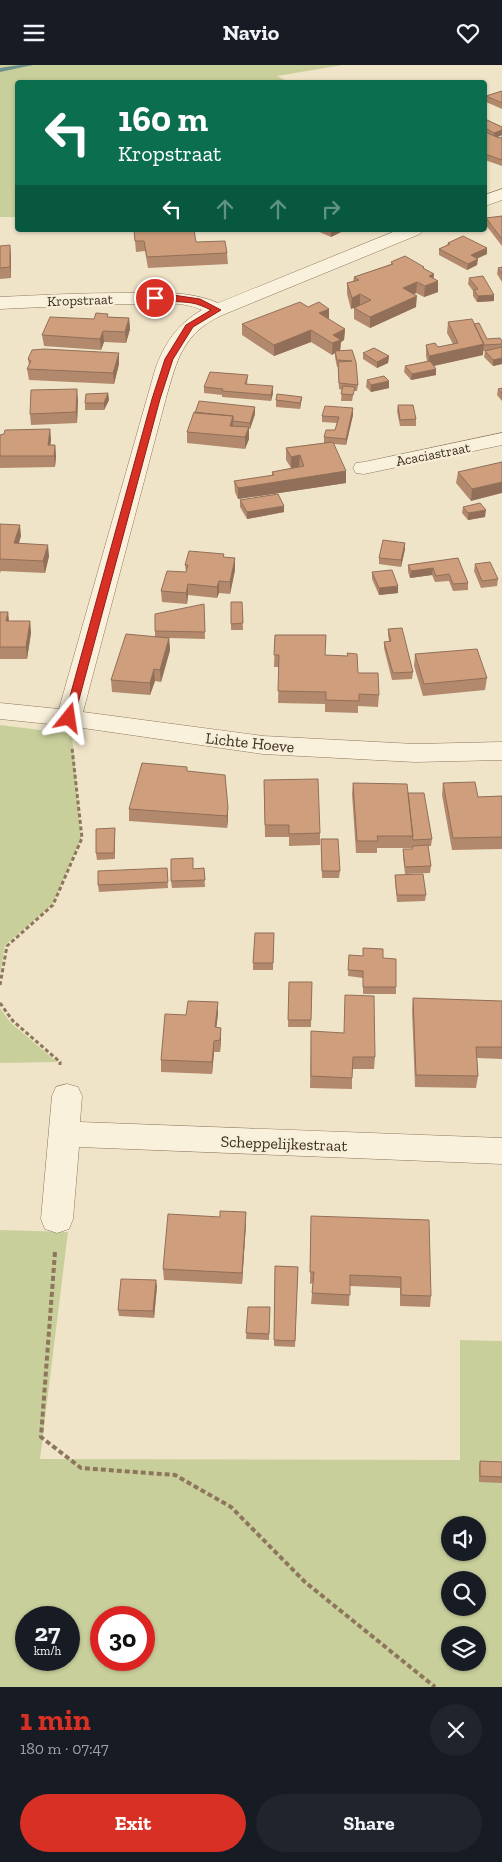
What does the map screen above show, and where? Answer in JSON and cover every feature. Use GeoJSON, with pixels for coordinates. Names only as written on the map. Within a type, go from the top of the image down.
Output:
{"type":"FeatureCollection","features":[{"type":"Feature","properties":{"kind":"street"},"geometry":{"type":"LineString","coordinates":[[487,200],[502,194]]}},
{"type":"Feature","properties":{"kind":"street"},"geometry":{"type":"LineString","coordinates":[[69,718],[153,408],[169,359],[190,325],[217,310],[409,232]]}},
{"type":"Feature","properties":{"kind":"street","name":"Kropstraat"},"geometry":{"type":"LineString","coordinates":[[0,303],[173,298],[197,301],[217,310]]}},
{"type":"Feature","properties":{"kind":"street","name":"Acaciastraat"},"geometry":{"type":"LineString","coordinates":[[364,468],[502,439]]}},
{"type":"Feature","properties":{"kind":"street","name":"Lichte Hoeve"},"geometry":{"type":"LineString","coordinates":[[0,711],[69,718],[263,745],[415,753],[502,751]]}},
{"type":"Feature","properties":{"kind":"street"},"geometry":{"type":"LineString","coordinates":[[57,1219],[66,1134],[67,1096]]}},
{"type":"Feature","properties":{"kind":"street","name":"Scheppelijkestraat"},"geometry":{"type":"LineString","coordinates":[[66,1134],[502,1151]]}},
{"type":"Feature","properties":{"kind":"path"},"geometry":{"type":"LineString","coordinates":[[0,985],[7,946],[53,905],[82,838],[69,718]]}},
{"type":"Feature","properties":{"kind":"path"},"geometry":{"type":"LineString","coordinates":[[0,1003],[13,1021],[60,1062],[67,1096]]}},
{"type":"Feature","properties":{"kind":"path"},"geometry":{"type":"LineString","coordinates":[[57,1219],[41,1437],[81,1468],[175,1475],[231,1507],[305,1582],[435,1687]]}},
{"type":"Feature","properties":{"kind":"green space"},"geometry":{"type":"Polygon","coordinates":[[[0,65],[343,65],[277,76],[285,80],[15,80],[15,217],[0,217],[0,65]]]}},
{"type":"Feature","properties":{"kind":"green space"},"geometry":{"type":"Polygon","coordinates":[[[0,725],[72,734],[81,839],[52,905],[5,945],[0,975],[0,725]]]}},
{"type":"Feature","properties":{"kind":"green space"},"geometry":{"type":"Polygon","coordinates":[[[0,1008],[11,1023],[57,1062],[0,1063],[0,1008]]]}},
{"type":"Feature","properties":{"kind":"green space"},"geometry":{"type":"Polygon","coordinates":[[[0,1230],[68,1232],[40,1459],[460,1460],[460,1340],[502,1341],[502,1687],[0,1687],[0,1230]]]}},
{"type":"Feature","properties":{"kind":"building"},"geometry":{"type":"Polygon","coordinates":[[[502,91],[502,103],[487,96],[502,91]]]}},
{"type":"Feature","properties":{"kind":"building"},"geometry":{"type":"Polygon","coordinates":[[[487,120],[502,127],[502,130],[494,133],[487,129],[487,120]]]}},
{"type":"Feature","properties":{"kind":"building"},"geometry":{"type":"Polygon","coordinates":[[[487,133],[499,138],[502,137],[502,160],[487,155],[487,133]]]}},
{"type":"Feature","properties":{"kind":"building"},"geometry":{"type":"Polygon","coordinates":[[[502,216],[502,239],[487,219],[502,216]]]}},
{"type":"Feature","properties":{"kind":"building"},"geometry":{"type":"Polygon","coordinates":[[[134,232],[194,232],[196,242],[225,241],[227,253],[147,257],[144,241],[135,241],[134,232]]]}},
{"type":"Feature","properties":{"kind":"building"},"geometry":{"type":"Polygon","coordinates":[[[463,236],[487,248],[471,255],[478,259],[468,264],[439,249],[463,236]]]}},
{"type":"Feature","properties":{"kind":"building"},"geometry":{"type":"Polygon","coordinates":[[[10,245],[10,267],[0,268],[0,246],[10,245]]]}},
{"type":"Feature","properties":{"kind":"building"},"geometry":{"type":"Polygon","coordinates":[[[405,256],[434,274],[429,276],[438,281],[425,286],[417,282],[403,288],[417,296],[370,317],[354,308],[371,300],[360,294],[352,298],[347,283],[359,280],[354,277],[393,264],[391,262],[405,256]]]}},
{"type":"Feature","properties":{"kind":"building"},"geometry":{"type":"Polygon","coordinates":[[[483,276],[494,295],[478,296],[474,290],[478,289],[469,278],[483,276]]]}},
{"type":"Feature","properties":{"kind":"building"},"geometry":{"type":"Polygon","coordinates":[[[300,302],[308,307],[319,302],[329,309],[319,313],[345,329],[333,335],[341,340],[332,343],[311,330],[274,345],[242,324],[300,302]]]}},
{"type":"Feature","properties":{"kind":"building"},"geometry":{"type":"Polygon","coordinates":[[[96,313],[108,314],[107,317],[129,318],[125,332],[103,331],[100,339],[42,335],[50,317],[94,319],[96,313]]]}},
{"type":"Feature","properties":{"kind":"building"},"geometry":{"type":"Polygon","coordinates":[[[472,319],[484,344],[429,356],[426,345],[435,343],[438,347],[458,343],[448,322],[472,319]]]}},
{"type":"Feature","properties":{"kind":"building"},"geometry":{"type":"Polygon","coordinates":[[[479,323],[487,339],[500,338],[502,344],[484,345],[474,324],[479,323]]]}},
{"type":"Feature","properties":{"kind":"building"},"geometry":{"type":"Polygon","coordinates":[[[502,347],[502,358],[493,360],[485,351],[502,347]]]}},
{"type":"Feature","properties":{"kind":"building"},"geometry":{"type":"Polygon","coordinates":[[[374,348],[389,356],[377,362],[363,353],[374,348]]]}},
{"type":"Feature","properties":{"kind":"building"},"geometry":{"type":"Polygon","coordinates":[[[32,350],[119,353],[113,373],[27,369],[31,361],[28,359],[32,350]]]}},
{"type":"Feature","properties":{"kind":"building"},"geometry":{"type":"Polygon","coordinates":[[[352,350],[356,362],[358,385],[339,383],[338,362],[352,361],[337,360],[335,351],[352,350]]]}},
{"type":"Feature","properties":{"kind":"building"},"geometry":{"type":"Polygon","coordinates":[[[430,361],[436,369],[412,374],[405,366],[430,361]]]}},
{"type":"Feature","properties":{"kind":"building"},"geometry":{"type":"Polygon","coordinates":[[[210,372],[248,375],[245,384],[273,386],[271,395],[222,391],[223,389],[204,387],[210,372]]]}},
{"type":"Feature","properties":{"kind":"building"},"geometry":{"type":"Polygon","coordinates":[[[384,376],[389,381],[371,385],[367,380],[384,376]]]}},
{"type":"Feature","properties":{"kind":"building"},"geometry":{"type":"Polygon","coordinates":[[[343,386],[355,387],[353,395],[341,394],[343,386]]]}},
{"type":"Feature","properties":{"kind":"building"},"geometry":{"type":"Polygon","coordinates":[[[77,389],[76,412],[30,414],[31,390],[77,389]]]}},
{"type":"Feature","properties":{"kind":"building"},"geometry":{"type":"Polygon","coordinates":[[[108,393],[104,403],[85,403],[86,394],[108,393]]]}},
{"type":"Feature","properties":{"kind":"building"},"geometry":{"type":"Polygon","coordinates":[[[277,394],[302,397],[300,403],[276,400],[277,394]]]}},
{"type":"Feature","properties":{"kind":"building"},"geometry":{"type":"Polygon","coordinates":[[[199,401],[255,407],[250,423],[233,421],[233,416],[195,413],[199,401]]]}},
{"type":"Feature","properties":{"kind":"building"},"geometry":{"type":"Polygon","coordinates":[[[398,405],[413,405],[416,419],[400,420],[398,405]]]}},
{"type":"Feature","properties":{"kind":"building"},"geometry":{"type":"Polygon","coordinates":[[[325,406],[353,408],[346,439],[324,437],[326,430],[335,430],[339,417],[322,416],[325,406]]]}},
{"type":"Feature","properties":{"kind":"building"},"geometry":{"type":"Polygon","coordinates":[[[194,412],[233,416],[230,426],[249,427],[245,437],[187,432],[194,412]]]}},
{"type":"Feature","properties":{"kind":"building"},"geometry":{"type":"Polygon","coordinates":[[[50,429],[48,445],[55,445],[54,456],[0,456],[0,435],[4,434],[5,430],[50,429]]]}},
{"type":"Feature","properties":{"kind":"building"},"geometry":{"type":"Polygon","coordinates":[[[333,442],[346,471],[238,488],[234,481],[274,475],[272,472],[304,466],[300,455],[291,457],[286,448],[333,442]]]}},
{"type":"Feature","properties":{"kind":"building"},"geometry":{"type":"Polygon","coordinates":[[[502,462],[502,482],[472,489],[458,472],[502,462]]]}},
{"type":"Feature","properties":{"kind":"building"},"geometry":{"type":"Polygon","coordinates":[[[278,494],[284,506],[247,512],[240,500],[278,494]]]}},
{"type":"Feature","properties":{"kind":"building"},"geometry":{"type":"Polygon","coordinates":[[[480,503],[486,510],[468,513],[463,507],[480,503]]]}},
{"type":"Feature","properties":{"kind":"building"},"geometry":{"type":"Polygon","coordinates":[[[0,524],[20,525],[14,543],[48,545],[43,561],[0,559],[0,524]]]}},
{"type":"Feature","properties":{"kind":"building"},"geometry":{"type":"Polygon","coordinates":[[[383,540],[405,543],[401,560],[379,558],[383,540]]]}},
{"type":"Feature","properties":{"kind":"building"},"geometry":{"type":"Polygon","coordinates":[[[189,551],[224,554],[223,557],[235,558],[230,582],[219,581],[217,587],[188,584],[186,593],[161,591],[167,571],[186,572],[188,565],[185,565],[189,551]]]}},
{"type":"Feature","properties":{"kind":"building"},"geometry":{"type":"Polygon","coordinates":[[[458,558],[468,583],[453,584],[449,574],[436,576],[433,568],[411,571],[408,565],[458,558]]]}},
{"type":"Feature","properties":{"kind":"building"},"geometry":{"type":"Polygon","coordinates":[[[490,562],[498,579],[482,581],[475,564],[490,562]]]}},
{"type":"Feature","properties":{"kind":"building"},"geometry":{"type":"Polygon","coordinates":[[[392,570],[398,586],[379,588],[372,572],[392,570]]]}},
{"type":"Feature","properties":{"kind":"building"},"geometry":{"type":"Polygon","coordinates":[[[231,602],[242,602],[243,623],[231,624],[231,602]]]}},
{"type":"Feature","properties":{"kind":"building"},"geometry":{"type":"Polygon","coordinates":[[[204,604],[205,632],[155,631],[155,614],[204,604]]]}},
{"type":"Feature","properties":{"kind":"building"},"geometry":{"type":"Polygon","coordinates":[[[0,612],[8,612],[6,621],[30,621],[26,647],[0,647],[0,612]]]}},
{"type":"Feature","properties":{"kind":"building"},"geometry":{"type":"Polygon","coordinates":[[[402,628],[413,672],[393,673],[384,642],[391,641],[388,629],[402,628]]]}},
{"type":"Feature","properties":{"kind":"building"},"geometry":{"type":"Polygon","coordinates":[[[126,634],[169,638],[160,670],[154,669],[150,683],[111,680],[126,634]]]}},
{"type":"Feature","properties":{"kind":"building"},"geometry":{"type":"Polygon","coordinates":[[[275,635],[326,635],[325,655],[348,656],[347,653],[357,654],[358,673],[378,673],[379,695],[359,694],[359,701],[326,700],[326,692],[278,691],[279,655],[274,655],[275,635]]]}},
{"type":"Feature","properties":{"kind":"building"},"geometry":{"type":"Polygon","coordinates":[[[477,649],[487,678],[424,684],[415,654],[477,649]]]}},
{"type":"Feature","properties":{"kind":"building"},"geometry":{"type":"Polygon","coordinates":[[[142,763],[187,767],[187,771],[225,775],[227,816],[129,809],[142,763]]]}},
{"type":"Feature","properties":{"kind":"building"},"geometry":{"type":"Polygon","coordinates":[[[318,779],[320,833],[289,834],[289,825],[265,825],[264,780],[318,779]]]}},
{"type":"Feature","properties":{"kind":"building"},"geometry":{"type":"Polygon","coordinates":[[[475,782],[478,797],[502,796],[502,837],[453,838],[443,783],[475,782]]]}},
{"type":"Feature","properties":{"kind":"building"},"geometry":{"type":"Polygon","coordinates":[[[353,783],[407,784],[413,836],[377,836],[378,841],[357,841],[353,783]]]}},
{"type":"Feature","properties":{"kind":"building"},"geometry":{"type":"Polygon","coordinates":[[[408,793],[424,793],[432,839],[413,840],[408,793]]]}},
{"type":"Feature","properties":{"kind":"building"},"geometry":{"type":"Polygon","coordinates":[[[115,828],[114,853],[96,853],[96,829],[115,828]]]}},
{"type":"Feature","properties":{"kind":"building"},"geometry":{"type":"Polygon","coordinates":[[[321,839],[338,839],[340,871],[322,871],[321,839]]]}},
{"type":"Feature","properties":{"kind":"building"},"geometry":{"type":"Polygon","coordinates":[[[428,845],[431,866],[405,867],[403,849],[428,845]]]}},
{"type":"Feature","properties":{"kind":"building"},"geometry":{"type":"Polygon","coordinates":[[[193,858],[193,869],[204,868],[205,880],[171,881],[171,859],[193,858]]]}},
{"type":"Feature","properties":{"kind":"building"},"geometry":{"type":"Polygon","coordinates":[[[167,868],[168,882],[98,885],[98,871],[167,868]]]}},
{"type":"Feature","properties":{"kind":"building"},"geometry":{"type":"Polygon","coordinates":[[[423,874],[426,895],[397,895],[395,875],[423,874]]]}},
{"type":"Feature","properties":{"kind":"building"},"geometry":{"type":"Polygon","coordinates":[[[255,933],[274,933],[273,963],[253,963],[255,933]]]}},
{"type":"Feature","properties":{"kind":"building"},"geometry":{"type":"Polygon","coordinates":[[[363,948],[383,949],[383,958],[396,959],[396,987],[363,987],[363,971],[348,970],[349,955],[363,956],[363,948]]]}},
{"type":"Feature","properties":{"kind":"building"},"geometry":{"type":"Polygon","coordinates":[[[289,982],[312,982],[311,1020],[288,1020],[289,982]]]}},
{"type":"Feature","properties":{"kind":"building"},"geometry":{"type":"Polygon","coordinates":[[[345,995],[374,996],[375,1057],[353,1057],[352,1078],[311,1076],[311,1031],[344,1033],[345,995]]]}},
{"type":"Feature","properties":{"kind":"building"},"geometry":{"type":"Polygon","coordinates":[[[413,998],[502,1001],[502,1047],[476,1047],[478,1076],[416,1075],[413,998]]]}},
{"type":"Feature","properties":{"kind":"building"},"geometry":{"type":"Polygon","coordinates":[[[188,1001],[218,1002],[215,1027],[221,1028],[220,1040],[214,1041],[212,1062],[161,1060],[165,1014],[186,1015],[188,1001]]]}},
{"type":"Feature","properties":{"kind":"building"},"geometry":{"type":"Polygon","coordinates":[[[220,1211],[246,1212],[242,1273],[163,1269],[168,1214],[220,1217],[220,1211]]]}},
{"type":"Feature","properties":{"kind":"building"},"geometry":{"type":"Polygon","coordinates":[[[311,1216],[429,1220],[431,1296],[401,1295],[401,1277],[350,1275],[350,1295],[312,1293],[314,1272],[310,1272],[311,1216]]]}},
{"type":"Feature","properties":{"kind":"building"},"geometry":{"type":"Polygon","coordinates":[[[275,1266],[298,1267],[295,1341],[274,1340],[275,1266]]]}},
{"type":"Feature","properties":{"kind":"building"},"geometry":{"type":"Polygon","coordinates":[[[121,1279],[156,1280],[153,1311],[118,1310],[121,1279]]]}},
{"type":"Feature","properties":{"kind":"building"},"geometry":{"type":"Polygon","coordinates":[[[248,1307],[270,1307],[269,1334],[246,1333],[248,1307]]]}},
{"type":"Feature","properties":{"kind":"building"},"geometry":{"type":"Polygon","coordinates":[[[480,1461],[502,1462],[502,1477],[480,1476],[480,1461]]]}},
{"type":"Feature","properties":{"kind":"waterway"},"geometry":{"type":"LineString","coordinates":[[0,70],[30,65]]}},
{"type":"Feature","properties":{"kind":"route"},"geometry":{"type":"LineString","coordinates":[[69,718],[156,399],[169,359],[190,325],[217,310],[197,301],[155,298]]}}]}
